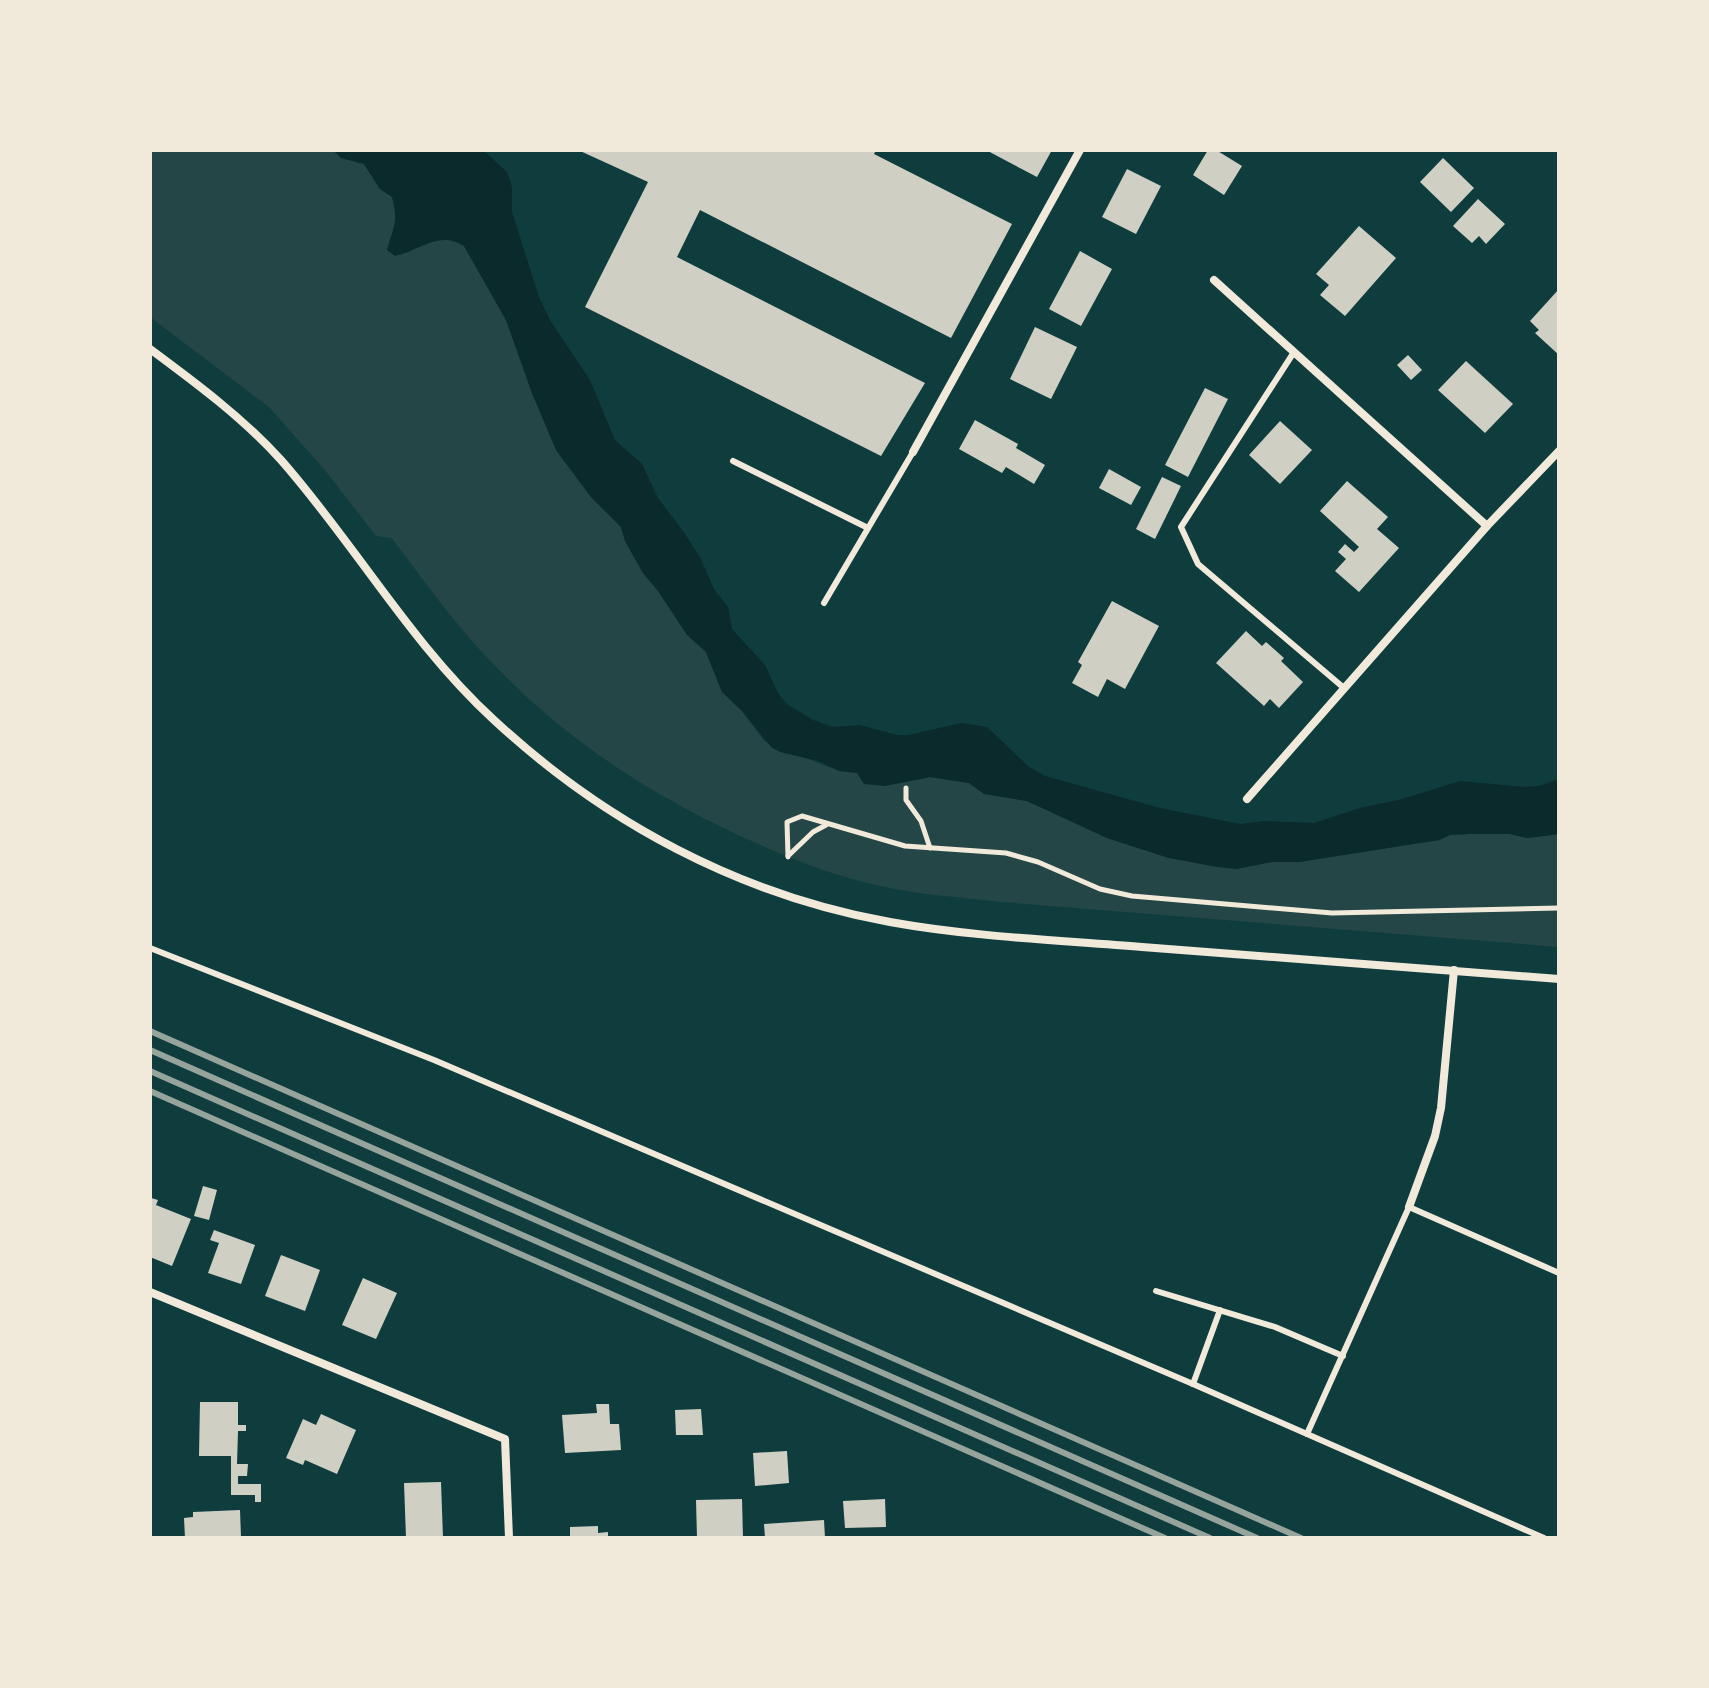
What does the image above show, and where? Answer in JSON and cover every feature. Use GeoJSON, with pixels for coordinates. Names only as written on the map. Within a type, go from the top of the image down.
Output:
{"type":"FeatureCollection","features":[{"type":"Feature","properties":{"kind":"street"},"geometry":{"type":"LineString","coordinates":[[913,452],[1080,150]]}},
{"type":"Feature","properties":{"kind":"street"},"geometry":{"type":"LineString","coordinates":[[1214,280],[1487,526]]}},
{"type":"Feature","properties":{"kind":"street"},"geometry":{"type":"LineString","coordinates":[[150,349],[226,408],[279,458],[420,640],[494,720],[536,758],[588,798],[708,865],[811,903],[917,926],[1559,979]]}},
{"type":"Feature","properties":{"kind":"street"},"geometry":{"type":"LineString","coordinates":[[1247,799],[1487,526],[1559,451]]}},
{"type":"Feature","properties":{"kind":"street"},"geometry":{"type":"LineString","coordinates":[[1409,1207],[1435,1136],[1441,1108],[1454,970]]}},
{"type":"Feature","properties":{"kind":"street"},"geometry":{"type":"LineString","coordinates":[[150,1292],[505,1439],[509,1538]]}},
{"type":"Feature","properties":{"kind":"lane"},"geometry":{"type":"LineString","coordinates":[[1294,352],[1181,527],[1198,564],[1344,688]]}},
{"type":"Feature","properties":{"kind":"lane"},"geometry":{"type":"LineString","coordinates":[[824,603],[913,452]]}},
{"type":"Feature","properties":{"kind":"lane"},"geometry":{"type":"LineString","coordinates":[[733,461],[868,528]]}},
{"type":"Feature","properties":{"kind":"lane"},"geometry":{"type":"LineString","coordinates":[[150,948],[434,1060],[1193,1384],[1544,1538]]}},
{"type":"Feature","properties":{"kind":"lane"},"geometry":{"type":"LineString","coordinates":[[1307,1434],[1409,1207],[1559,1273]]}},
{"type":"Feature","properties":{"kind":"lane"},"geometry":{"type":"LineString","coordinates":[[1156,1291],[1275,1327],[1343,1356]]}},
{"type":"Feature","properties":{"kind":"lane"},"geometry":{"type":"LineString","coordinates":[[1193,1384],[1220,1310]]}},
{"type":"Feature","properties":{"kind":"path"},"geometry":{"type":"LineString","coordinates":[[906,788],[906,800],[921,821],[930,848]]}},
{"type":"Feature","properties":{"kind":"path"},"geometry":{"type":"LineString","coordinates":[[835,826],[819,827],[788,857],[787,822],[802,816],[835,826],[889,843],[1006,853],[1038,862],[1107,891],[1165,900],[1349,914],[1559,908]]}},
{"type":"Feature","properties":{"kind":"shaded area"},"geometry":{"type":"Polygon","coordinates":[[[150,150],[333,150],[341,158],[364,164],[380,189],[392,197],[395,220],[389,241],[407,253],[442,240],[464,246],[506,320],[556,450],[591,497],[621,527],[625,541],[643,573],[706,652],[722,692],[742,711],[764,741],[828,767],[858,773],[885,786],[930,777],[969,783],[984,794],[1027,801],[1107,838],[1169,858],[1236,869],[1439,840],[1450,835],[1510,834],[1527,838],[1559,834],[1559,947],[925,894],[821,869],[692,812],[622,771],[527,697],[470,639],[394,541],[376,536],[324,469],[269,407],[150,317],[150,150]]]}},
{"type":"Feature","properties":{"kind":"shaded area"},"geometry":{"type":"Polygon","coordinates":[[[333,150],[483,150],[507,172],[512,187],[512,212],[539,297],[551,322],[590,380],[615,440],[642,464],[658,498],[701,559],[714,589],[728,607],[732,629],[765,665],[778,693],[787,704],[813,720],[833,727],[860,725],[897,735],[962,723],[987,727],[1029,767],[1045,776],[1160,808],[1240,824],[1265,821],[1314,823],[1460,781],[1525,787],[1559,779],[1559,834],[1527,838],[1510,834],[1450,835],[1439,840],[1299,862],[1272,862],[1236,869],[1217,867],[1169,858],[1107,838],[1027,801],[984,794],[969,783],[930,777],[885,786],[864,784],[857,773],[839,771],[818,761],[771,747],[722,692],[706,652],[687,635],[643,573],[625,541],[621,527],[591,497],[556,450],[506,320],[464,246],[446,240],[438,241],[395,256],[387,250],[395,219],[392,197],[380,189],[364,164],[341,158],[333,150]]]}},
{"type":"Feature","properties":{"kind":"building"},"geometry":{"type":"Polygon","coordinates":[[[578,150],[876,150],[874,154],[1012,224],[951,338],[700,210],[677,257],[925,383],[881,456],[585,307],[648,182],[578,150]]]}},
{"type":"Feature","properties":{"kind":"building"},"geometry":{"type":"Polygon","coordinates":[[[986,150],[1052,150],[1037,177],[986,150]]]}},
{"type":"Feature","properties":{"kind":"building"},"geometry":{"type":"Polygon","coordinates":[[[1208,150],[1216,150],[1242,166],[1224,195],[1193,175],[1208,150]]]}},
{"type":"Feature","properties":{"kind":"building"},"geometry":{"type":"Polygon","coordinates":[[[1443,158],[1474,188],[1451,212],[1420,182],[1443,158]]]}},
{"type":"Feature","properties":{"kind":"building"},"geometry":{"type":"Polygon","coordinates":[[[1127,169],[1161,186],[1136,234],[1102,217],[1127,169]]]}},
{"type":"Feature","properties":{"kind":"building"},"geometry":{"type":"Polygon","coordinates":[[[1478,199],[1505,224],[1486,244],[1479,236],[1472,243],[1453,226],[1478,199]]]}},
{"type":"Feature","properties":{"kind":"building"},"geometry":{"type":"Polygon","coordinates":[[[1359,226],[1396,258],[1345,316],[1320,295],[1329,285],[1316,274],[1359,226]]]}},
{"type":"Feature","properties":{"kind":"building"},"geometry":{"type":"Polygon","coordinates":[[[1080,251],[1112,269],[1081,326],[1049,309],[1080,251]]]}},
{"type":"Feature","properties":{"kind":"building"},"geometry":{"type":"Polygon","coordinates":[[[1559,289],[1559,355],[1535,333],[1539,330],[1530,321],[1559,289]]]}},
{"type":"Feature","properties":{"kind":"building"},"geometry":{"type":"Polygon","coordinates":[[[1035,327],[1077,347],[1051,399],[1010,379],[1035,327]]]}},
{"type":"Feature","properties":{"kind":"building"},"geometry":{"type":"Polygon","coordinates":[[[1408,355],[1422,370],[1411,380],[1397,365],[1408,355]]]}},
{"type":"Feature","properties":{"kind":"building"},"geometry":{"type":"Polygon","coordinates":[[[1466,361],[1513,404],[1485,433],[1438,390],[1466,361]]]}},
{"type":"Feature","properties":{"kind":"building"},"geometry":{"type":"Polygon","coordinates":[[[1205,388],[1228,399],[1188,477],[1165,465],[1205,388]]]}},
{"type":"Feature","properties":{"kind":"building"},"geometry":{"type":"Polygon","coordinates":[[[975,420],[1018,444],[1016,448],[1045,465],[1034,484],[1006,467],[1002,473],[959,449],[975,420]]]}},
{"type":"Feature","properties":{"kind":"building"},"geometry":{"type":"Polygon","coordinates":[[[1280,421],[1312,450],[1280,484],[1249,455],[1280,421]]]}},
{"type":"Feature","properties":{"kind":"building"},"geometry":{"type":"Polygon","coordinates":[[[1109,469],[1141,487],[1131,505],[1099,488],[1109,469]]]}},
{"type":"Feature","properties":{"kind":"building"},"geometry":{"type":"Polygon","coordinates":[[[1162,477],[1181,486],[1155,539],[1136,529],[1162,477]]]}},
{"type":"Feature","properties":{"kind":"building"},"geometry":{"type":"Polygon","coordinates":[[[1347,481],[1388,517],[1377,529],[1399,548],[1359,592],[1335,571],[1346,559],[1338,552],[1345,544],[1354,552],[1359,547],[1320,511],[1347,481]]]}},
{"type":"Feature","properties":{"kind":"building"},"geometry":{"type":"Polygon","coordinates":[[[1112,601],[1159,626],[1125,689],[1107,679],[1098,697],[1072,683],[1082,665],[1078,662],[1112,601]]]}},
{"type":"Feature","properties":{"kind":"building"},"geometry":{"type":"Polygon","coordinates":[[[1246,631],[1262,646],[1266,642],[1284,658],[1281,661],[1303,682],[1279,708],[1270,699],[1264,706],[1216,663],[1246,631]]]}},
{"type":"Feature","properties":{"kind":"building"},"geometry":{"type":"Polygon","coordinates":[[[203,1186],[217,1190],[209,1220],[194,1216],[203,1186]]]}},
{"type":"Feature","properties":{"kind":"building"},"geometry":{"type":"Polygon","coordinates":[[[151,1198],[158,1200],[156,1205],[191,1219],[172,1266],[150,1257],[151,1198]]]}},
{"type":"Feature","properties":{"kind":"building"},"geometry":{"type":"Polygon","coordinates":[[[214,1230],[255,1245],[241,1284],[208,1273],[219,1243],[210,1240],[214,1230]]]}},
{"type":"Feature","properties":{"kind":"building"},"geometry":{"type":"Polygon","coordinates":[[[281,1255],[320,1270],[305,1311],[265,1296],[281,1255]]]}},
{"type":"Feature","properties":{"kind":"building"},"geometry":{"type":"Polygon","coordinates":[[[363,1278],[397,1293],[376,1339],[342,1325],[363,1278]]]}},
{"type":"Feature","properties":{"kind":"building"},"geometry":{"type":"Polygon","coordinates":[[[200,1402],[238,1402],[238,1425],[246,1425],[246,1431],[238,1431],[237,1464],[248,1464],[247,1476],[238,1476],[238,1484],[261,1484],[261,1502],[255,1502],[255,1495],[231,1495],[231,1456],[199,1456],[200,1402]]]}},
{"type":"Feature","properties":{"kind":"building"},"geometry":{"type":"Polygon","coordinates":[[[596,1404],[609,1404],[610,1424],[619,1424],[621,1450],[565,1453],[562,1415],[597,1413],[596,1404]]]}},
{"type":"Feature","properties":{"kind":"building"},"geometry":{"type":"Polygon","coordinates":[[[701,1409],[703,1435],[676,1435],[675,1410],[701,1409]]]}},
{"type":"Feature","properties":{"kind":"building"},"geometry":{"type":"Polygon","coordinates":[[[321,1414],[356,1430],[337,1474],[305,1460],[303,1465],[286,1458],[303,1419],[316,1425],[321,1414]]]}},
{"type":"Feature","properties":{"kind":"building"},"geometry":{"type":"Polygon","coordinates":[[[787,1451],[789,1483],[755,1486],[753,1453],[787,1451]]]}},
{"type":"Feature","properties":{"kind":"building"},"geometry":{"type":"Polygon","coordinates":[[[441,1482],[443,1538],[406,1538],[404,1483],[441,1482]]]}},
{"type":"Feature","properties":{"kind":"building"},"geometry":{"type":"Polygon","coordinates":[[[742,1499],[743,1538],[697,1538],[696,1500],[742,1499]]]}},
{"type":"Feature","properties":{"kind":"building"},"geometry":{"type":"Polygon","coordinates":[[[885,1499],[886,1527],[845,1528],[843,1501],[885,1499]]]}},
{"type":"Feature","properties":{"kind":"building"},"geometry":{"type":"Polygon","coordinates":[[[240,1510],[241,1538],[185,1538],[184,1518],[193,1517],[193,1512],[240,1510]]]}},
{"type":"Feature","properties":{"kind":"building"},"geometry":{"type":"Polygon","coordinates":[[[824,1520],[825,1538],[765,1538],[764,1524],[824,1520]]]}},
{"type":"Feature","properties":{"kind":"building"},"geometry":{"type":"Polygon","coordinates":[[[598,1526],[598,1533],[608,1532],[608,1538],[570,1538],[570,1527],[598,1526]]]}},
{"type":"Feature","properties":{"kind":"railway"},"geometry":{"type":"LineString","coordinates":[[150,1031],[1301,1538]]}},
{"type":"Feature","properties":{"kind":"railway"},"geometry":{"type":"LineString","coordinates":[[150,1050],[1257,1538]]}},
{"type":"Feature","properties":{"kind":"railway"},"geometry":{"type":"LineString","coordinates":[[150,1071],[1210,1538]]}},
{"type":"Feature","properties":{"kind":"railway"},"geometry":{"type":"LineString","coordinates":[[150,1091],[1165,1538]]}}]}
